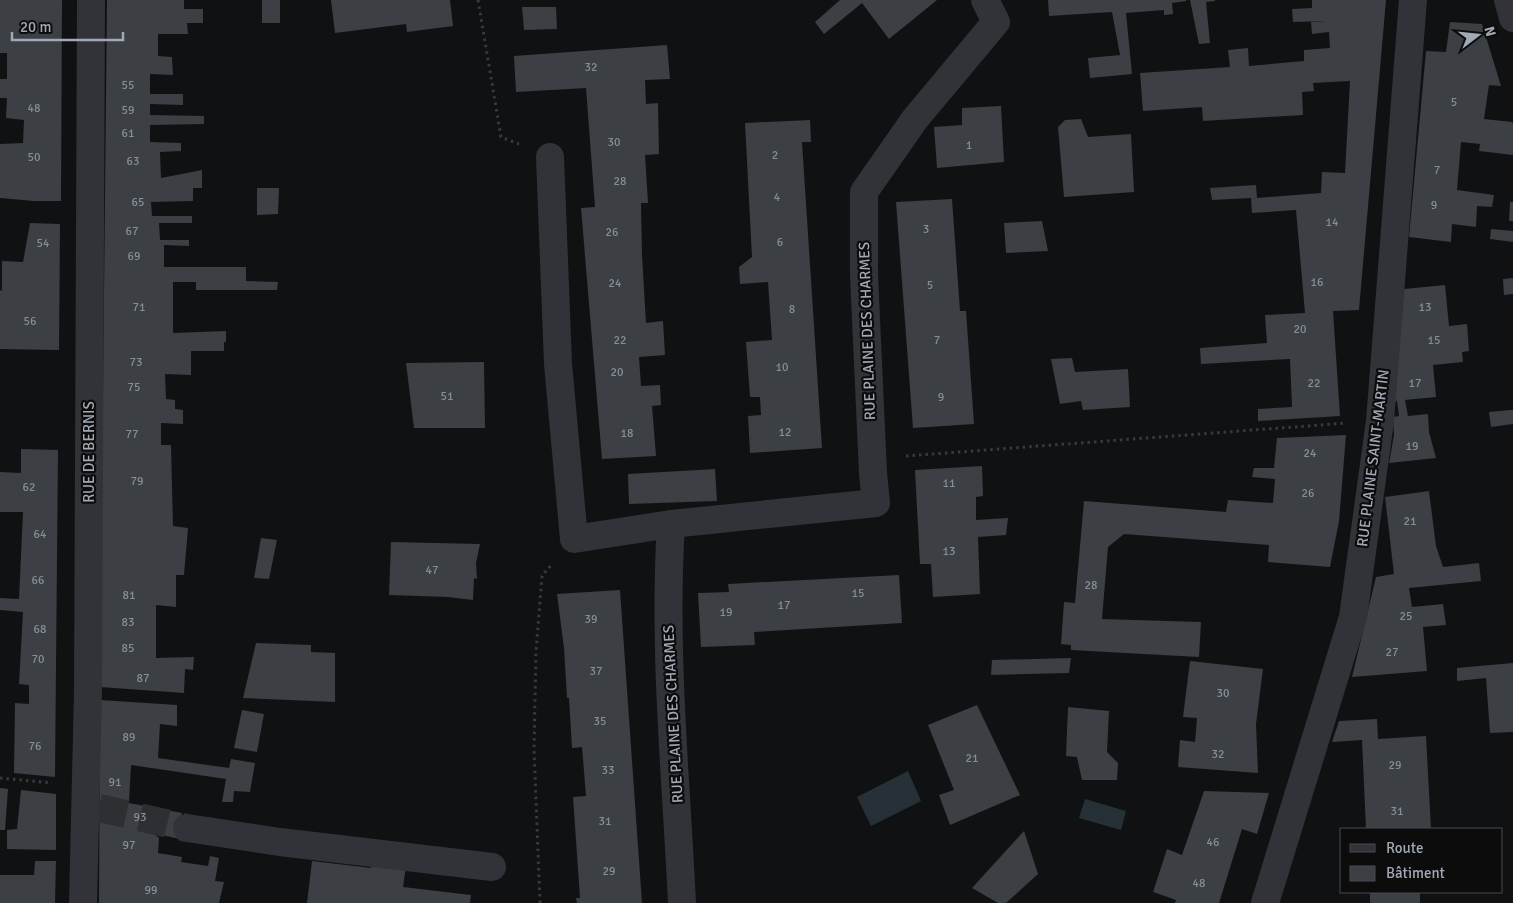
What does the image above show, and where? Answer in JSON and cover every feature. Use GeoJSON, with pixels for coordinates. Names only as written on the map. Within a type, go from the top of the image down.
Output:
{"type":"FeatureCollection","features":[{"type":"Feature","properties":{"kind":"street","name":"RUE DE BERNIS"},"geometry":{"type":"LineString","coordinates":[[84,903],[90,800],[88,692],[91,0]]}},
{"type":"Feature","properties":{"kind":"street","name":"RUE PLAINE DES CHARMES"},"geometry":{"type":"LineString","coordinates":[[574,539],[671,524],[876,503],[872,458],[864,274],[864,192],[915,119],[996,22],[986,0]]}},
{"type":"Feature","properties":{"kind":"street","name":"RUE PLAINE SAINT-MARTIN"},"geometry":{"type":"LineString","coordinates":[[1265,903],[1353,617],[1380,421],[1413,0]]}},
{"type":"Feature","properties":{"kind":"street"},"geometry":{"type":"LineString","coordinates":[[1508,0],[1513,18]]}},
{"type":"Feature","properties":{"kind":"street"},"geometry":{"type":"LineString","coordinates":[[550,157],[558,364],[574,539]]}},
{"type":"Feature","properties":{"kind":"street","name":"RUE PLAINE DES CHARMES"},"geometry":{"type":"LineString","coordinates":[[671,524],[668,637],[682,903]]}},
{"type":"Feature","properties":{"kind":"street"},"geometry":{"type":"LineString","coordinates":[[187,828],[280,842],[492,867]]}},
{"type":"Feature","properties":{"kind":"path"},"geometry":{"type":"LineString","coordinates":[[478,0],[501,137],[550,157]]}},
{"type":"Feature","properties":{"kind":"path"},"geometry":{"type":"LineString","coordinates":[[872,458],[1380,421]]}},
{"type":"Feature","properties":{"kind":"path"},"geometry":{"type":"LineString","coordinates":[[540,903],[534,748],[536,651],[542,576],[574,539]]}},
{"type":"Feature","properties":{"kind":"path"},"geometry":{"type":"LineString","coordinates":[[0,778],[90,800]]}},
{"type":"Feature","properties":{"kind":"shaded area"},"geometry":{"type":"Polygon","coordinates":[[[908,771],[921,801],[871,826],[857,797],[908,771]]]}},
{"type":"Feature","properties":{"kind":"shaded area"},"geometry":{"type":"Polygon","coordinates":[[[1085,799],[1126,811],[1121,830],[1079,818],[1085,799]]]}},
{"type":"Feature","properties":{"kind":"building"},"geometry":{"type":"Polygon","coordinates":[[[0,0],[62,0],[61,201],[0,198],[0,144],[23,143],[24,120],[6,118],[7,98],[0,98],[0,79],[7,79],[7,53],[0,53],[0,0]]]}},
{"type":"Feature","properties":{"kind":"building"},"geometry":{"type":"Polygon","coordinates":[[[107,0],[184,0],[184,9],[203,9],[203,23],[187,23],[188,34],[158,34],[158,56],[172,57],[173,75],[150,74],[150,94],[183,94],[183,105],[150,104],[150,115],[204,116],[204,124],[150,125],[150,142],[181,143],[181,151],[160,152],[161,178],[202,170],[202,188],[193,188],[193,201],[151,202],[152,216],[192,216],[192,223],[159,223],[160,240],[189,240],[189,246],[164,245],[164,267],[246,267],[246,281],[278,282],[277,290],[196,290],[196,282],[173,282],[173,333],[226,331],[224,351],[191,351],[191,375],[165,374],[166,399],[175,400],[175,409],[183,410],[183,424],[161,423],[161,445],[171,445],[173,526],[188,528],[184,575],[176,575],[176,607],[156,605],[156,658],[194,657],[193,670],[185,669],[184,693],[100,687],[107,0]]]}},
{"type":"Feature","properties":{"kind":"building"},"geometry":{"type":"Polygon","coordinates":[[[262,0],[280,0],[280,23],[262,23],[262,0]]]}},
{"type":"Feature","properties":{"kind":"building"},"geometry":{"type":"Polygon","coordinates":[[[331,0],[450,0],[453,26],[407,32],[406,24],[335,33],[331,0]]]}},
{"type":"Feature","properties":{"kind":"building"},"geometry":{"type":"Polygon","coordinates":[[[840,0],[937,0],[889,39],[862,3],[824,34],[815,22],[840,0]]]}},
{"type":"Feature","properties":{"kind":"building"},"geometry":{"type":"Polygon","coordinates":[[[1048,0],[1186,1],[1172,3],[1173,14],[1164,15],[1164,10],[1126,13],[1132,74],[1090,78],[1088,58],[1120,55],[1112,12],[1049,16],[1048,0]]]}},
{"type":"Feature","properties":{"kind":"building"},"geometry":{"type":"Polygon","coordinates":[[[1190,0],[1215,0],[1206,2],[1210,43],[1199,44],[1190,0]]]}},
{"type":"Feature","properties":{"kind":"building"},"geometry":{"type":"Polygon","coordinates":[[[1312,0],[1386,0],[1359,310],[1333,311],[1340,416],[1258,421],[1258,409],[1292,407],[1290,359],[1201,364],[1200,348],[1267,343],[1265,315],[1305,313],[1296,210],[1252,213],[1251,198],[1212,200],[1210,188],[1256,185],[1257,198],[1321,193],[1322,172],[1345,173],[1350,81],[1313,83],[1314,91],[1302,92],[1303,115],[1203,121],[1202,107],[1143,111],[1140,73],[1230,67],[1228,50],[1248,48],[1249,66],[1304,61],[1304,50],[1330,48],[1329,32],[1312,34],[1311,22],[1326,21],[1293,22],[1292,9],[1312,8],[1312,0]]]}},
{"type":"Feature","properties":{"kind":"building"},"geometry":{"type":"Polygon","coordinates":[[[522,7],[556,7],[557,29],[524,30],[522,7]]]}},
{"type":"Feature","properties":{"kind":"building"},"geometry":{"type":"Polygon","coordinates":[[[1450,22],[1482,24],[1501,86],[1489,85],[1484,119],[1512,122],[1513,124],[1513,155],[1479,151],[1480,144],[1461,142],[1457,190],[1494,195],[1492,207],[1477,206],[1476,227],[1452,224],[1451,242],[1409,237],[1426,51],[1446,52],[1450,22]]]}},
{"type":"Feature","properties":{"kind":"building"},"geometry":{"type":"Polygon","coordinates":[[[667,45],[670,79],[645,80],[646,104],[658,103],[659,154],[645,155],[648,203],[641,203],[646,323],[663,321],[665,355],[639,357],[641,386],[660,385],[661,405],[652,406],[656,456],[602,459],[581,208],[595,207],[586,88],[516,92],[514,56],[667,45]]]}},
{"type":"Feature","properties":{"kind":"building"},"geometry":{"type":"Polygon","coordinates":[[[1001,106],[1004,162],[937,168],[934,127],[962,125],[962,108],[1001,106]]]}},
{"type":"Feature","properties":{"kind":"building"},"geometry":{"type":"Polygon","coordinates":[[[1081,119],[1088,137],[1131,134],[1134,192],[1064,197],[1058,127],[1065,120],[1081,119]]]}},
{"type":"Feature","properties":{"kind":"building"},"geometry":{"type":"Polygon","coordinates":[[[810,120],[811,142],[802,142],[822,448],[750,453],[748,416],[761,415],[760,397],[750,397],[746,342],[772,340],[768,282],[740,284],[739,267],[752,257],[745,123],[810,120]]]}},
{"type":"Feature","properties":{"kind":"building"},"geometry":{"type":"Polygon","coordinates":[[[257,188],[279,188],[278,214],[257,215],[257,188]]]}},
{"type":"Feature","properties":{"kind":"building"},"geometry":{"type":"Polygon","coordinates":[[[952,199],[960,311],[966,311],[974,424],[913,428],[896,202],[952,199]]]}},
{"type":"Feature","properties":{"kind":"building"},"geometry":{"type":"Polygon","coordinates":[[[1510,202],[1513,202],[1513,221],[1509,221],[1510,202]]]}},
{"type":"Feature","properties":{"kind":"building"},"geometry":{"type":"Polygon","coordinates":[[[1042,221],[1048,251],[1006,253],[1004,223],[1042,221]]]}},
{"type":"Feature","properties":{"kind":"building"},"geometry":{"type":"Polygon","coordinates":[[[30,223],[60,224],[59,350],[0,349],[2,261],[23,262],[30,223]]]}},
{"type":"Feature","properties":{"kind":"building"},"geometry":{"type":"Polygon","coordinates":[[[1491,229],[1513,231],[1513,242],[1490,239],[1491,229]]]}},
{"type":"Feature","properties":{"kind":"building"},"geometry":{"type":"Polygon","coordinates":[[[1513,278],[1513,294],[1504,295],[1503,279],[1513,278]]]}},
{"type":"Feature","properties":{"kind":"building"},"geometry":{"type":"Polygon","coordinates":[[[1445,285],[1449,326],[1467,324],[1469,351],[1462,352],[1463,362],[1433,365],[1436,397],[1405,400],[1408,416],[1428,414],[1429,432],[1436,458],[1389,463],[1394,435],[1393,417],[1399,416],[1397,401],[1394,402],[1404,289],[1445,285]]]}},
{"type":"Feature","properties":{"kind":"building"},"geometry":{"type":"Polygon","coordinates":[[[1072,358],[1075,372],[1128,369],[1130,407],[1083,410],[1081,401],[1060,404],[1051,359],[1072,358]]]}},
{"type":"Feature","properties":{"kind":"building"},"geometry":{"type":"Polygon","coordinates":[[[484,362],[485,428],[414,428],[406,363],[484,362]]]}},
{"type":"Feature","properties":{"kind":"building"},"geometry":{"type":"Polygon","coordinates":[[[1513,410],[1513,424],[1491,427],[1489,412],[1513,410]]]}},
{"type":"Feature","properties":{"kind":"building"},"geometry":{"type":"Polygon","coordinates":[[[1346,435],[1339,521],[1330,567],[1268,562],[1269,545],[1124,534],[1108,547],[1102,619],[1201,622],[1199,657],[1071,650],[1071,645],[1061,644],[1064,602],[1075,603],[1084,501],[1226,512],[1228,500],[1273,503],[1275,479],[1252,477],[1254,468],[1274,468],[1277,438],[1346,435]]]}},
{"type":"Feature","properties":{"kind":"building"},"geometry":{"type":"Polygon","coordinates":[[[21,449],[58,450],[55,777],[14,773],[15,703],[29,704],[29,685],[19,684],[23,612],[0,610],[0,598],[19,599],[23,512],[0,512],[0,472],[21,473],[21,449]]]}},
{"type":"Feature","properties":{"kind":"building"},"geometry":{"type":"Polygon","coordinates":[[[982,466],[983,496],[976,497],[976,520],[1008,518],[1006,535],[978,537],[980,594],[933,597],[931,564],[920,564],[915,470],[982,466]]]}},
{"type":"Feature","properties":{"kind":"building"},"geometry":{"type":"Polygon","coordinates":[[[715,469],[717,501],[629,504],[628,474],[715,469]]]}},
{"type":"Feature","properties":{"kind":"building"},"geometry":{"type":"Polygon","coordinates":[[[1429,491],[1436,546],[1443,567],[1479,563],[1481,581],[1409,588],[1412,607],[1443,604],[1446,625],[1423,627],[1427,671],[1352,677],[1376,577],[1394,574],[1385,497],[1429,491]]]}},
{"type":"Feature","properties":{"kind":"building"},"geometry":{"type":"Polygon","coordinates":[[[261,538],[277,540],[269,579],[254,578],[261,538]]]}},
{"type":"Feature","properties":{"kind":"building"},"geometry":{"type":"Polygon","coordinates":[[[391,542],[480,544],[476,563],[477,579],[474,578],[473,600],[448,597],[389,595],[391,542]]]}},
{"type":"Feature","properties":{"kind":"building"},"geometry":{"type":"Polygon","coordinates":[[[899,575],[902,623],[754,632],[755,645],[701,647],[698,593],[729,592],[728,584],[899,575]]]}},
{"type":"Feature","properties":{"kind":"building"},"geometry":{"type":"Polygon","coordinates":[[[620,590],[642,903],[577,903],[576,898],[580,898],[573,797],[586,796],[582,747],[572,748],[569,698],[567,698],[564,648],[557,594],[620,590]]]}},
{"type":"Feature","properties":{"kind":"building"},"geometry":{"type":"Polygon","coordinates":[[[256,643],[311,645],[311,652],[335,653],[335,702],[243,698],[256,643]]]}},
{"type":"Feature","properties":{"kind":"building"},"geometry":{"type":"Polygon","coordinates":[[[1071,658],[1069,673],[991,675],[992,660],[1071,658]]]}},
{"type":"Feature","properties":{"kind":"building"},"geometry":{"type":"Polygon","coordinates":[[[1190,661],[1263,669],[1256,724],[1258,773],[1178,767],[1180,740],[1195,742],[1197,718],[1183,717],[1190,661]]]}},
{"type":"Feature","properties":{"kind":"building"},"geometry":{"type":"Polygon","coordinates":[[[1513,663],[1513,732],[1490,733],[1486,678],[1457,681],[1457,668],[1513,663]]]}},
{"type":"Feature","properties":{"kind":"building"},"geometry":{"type":"Polygon","coordinates":[[[100,700],[177,705],[177,726],[160,724],[158,758],[229,768],[231,759],[255,763],[250,792],[234,791],[233,802],[222,802],[226,779],[131,765],[129,803],[182,813],[180,822],[184,840],[153,833],[159,838],[158,853],[182,857],[181,862],[208,866],[210,856],[219,858],[215,881],[224,882],[219,903],[99,903],[100,700]]]}},
{"type":"Feature","properties":{"kind":"building"},"geometry":{"type":"Polygon","coordinates":[[[977,705],[1020,795],[950,825],[939,795],[954,790],[928,725],[977,705]]]}},
{"type":"Feature","properties":{"kind":"building"},"geometry":{"type":"Polygon","coordinates":[[[1068,707],[1109,711],[1107,752],[1118,763],[1117,780],[1082,780],[1077,757],[1066,756],[1068,707]]]}},
{"type":"Feature","properties":{"kind":"building"},"geometry":{"type":"Polygon","coordinates":[[[242,710],[264,714],[257,752],[234,748],[242,710]]]}},
{"type":"Feature","properties":{"kind":"building"},"geometry":{"type":"Polygon","coordinates":[[[1377,719],[1378,739],[1426,736],[1431,828],[1366,828],[1362,740],[1332,742],[1339,721],[1377,719]]]}},
{"type":"Feature","properties":{"kind":"building"},"geometry":{"type":"Polygon","coordinates":[[[0,788],[8,789],[5,830],[0,830],[0,788]]]}},
{"type":"Feature","properties":{"kind":"building"},"geometry":{"type":"Polygon","coordinates":[[[21,790],[56,794],[56,850],[7,849],[7,830],[17,829],[21,790]]]}},
{"type":"Feature","properties":{"kind":"building"},"geometry":{"type":"Polygon","coordinates":[[[1204,791],[1269,793],[1257,834],[1242,829],[1219,903],[1175,903],[1176,900],[1153,892],[1167,849],[1182,855],[1204,791]]]}},
{"type":"Feature","properties":{"kind":"building"},"geometry":{"type":"Polygon","coordinates":[[[1024,831],[1038,874],[1006,903],[998,903],[972,888],[1024,831]]]}},
{"type":"Feature","properties":{"kind":"building"},"geometry":{"type":"Polygon","coordinates":[[[35,861],[56,861],[55,903],[0,903],[0,875],[34,875],[35,861]]]}},
{"type":"Feature","properties":{"kind":"building"},"geometry":{"type":"Polygon","coordinates":[[[312,861],[371,868],[371,863],[406,866],[403,887],[471,895],[470,903],[307,903],[312,861]]]}},
{"type":"Feature","properties":{"kind":"building"},"geometry":{"type":"Polygon","coordinates":[[[1370,893],[1420,893],[1420,903],[1370,903],[1370,893]]]}},
{"type":"Feature","properties":{"kind":"tunnel"},"geometry":{"type":"LineString","coordinates":[[99,808],[187,828]]}}]}
